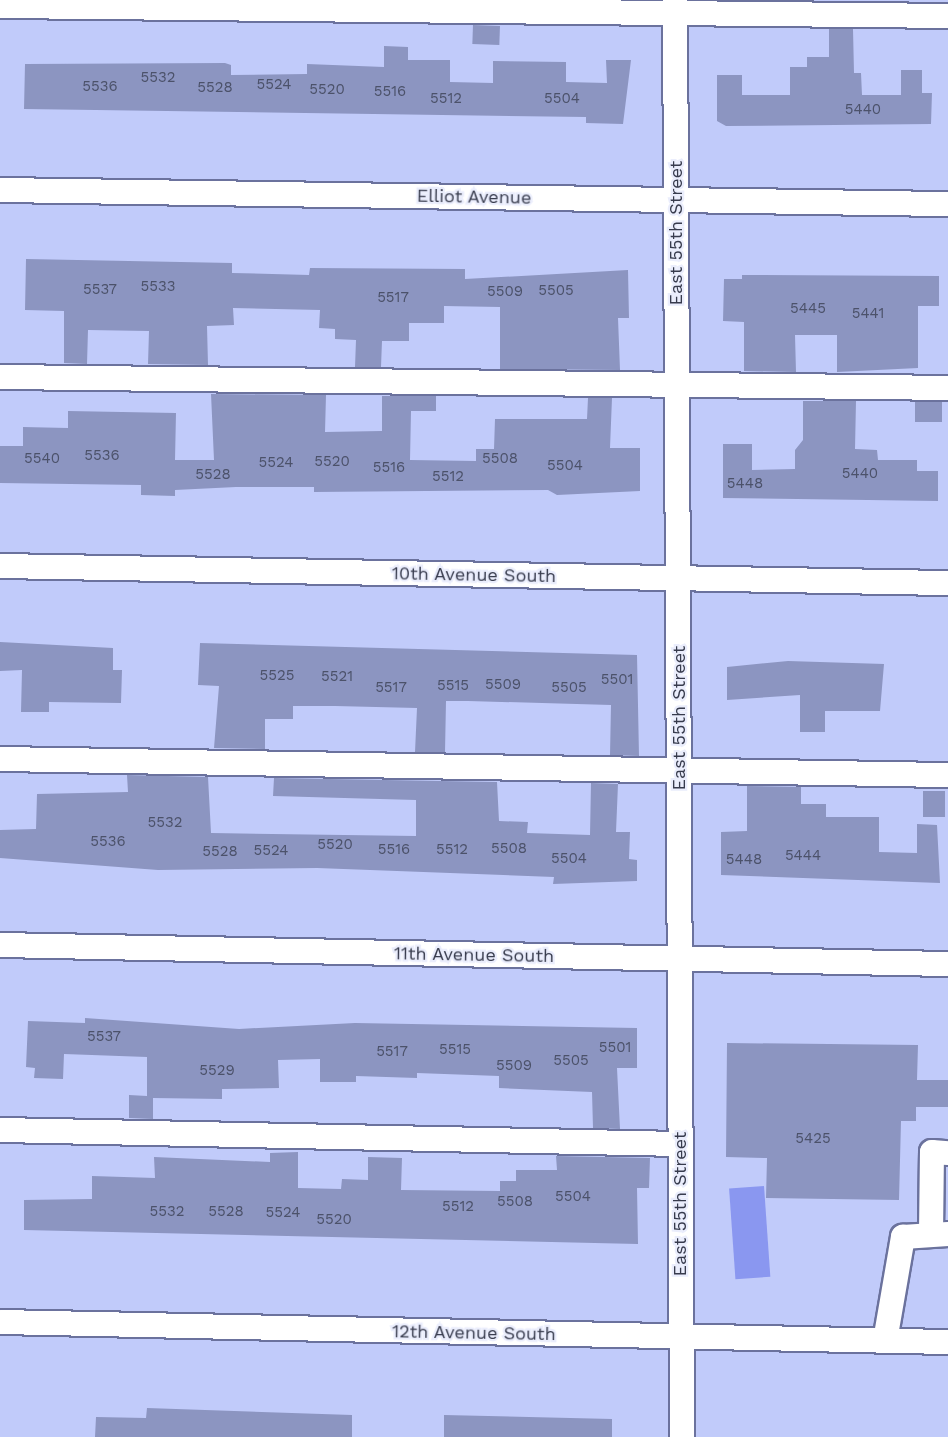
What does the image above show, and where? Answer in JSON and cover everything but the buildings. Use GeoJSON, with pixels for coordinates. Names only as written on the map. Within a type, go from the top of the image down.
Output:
{"type":"FeatureCollection","features":[{"type":"Feature","properties":{"kind":"street"},"geometry":{"type":"LineString","coordinates":[[0,6],[675,6],[948,16]]}},
{"type":"Feature","properties":{"kind":"street","name":"East 55th Street"},"geometry":{"type":"LineString","coordinates":[[675,6],[674,200],[677,383],[682,1437]]}},
{"type":"Feature","properties":{"kind":"street","name":"Elliot Avenue"},"geometry":{"type":"LineString","coordinates":[[0,190],[948,204]]}},
{"type":"Feature","properties":{"kind":"street"},"geometry":{"type":"LineString","coordinates":[[0,377],[677,383],[948,388]]}},
{"type":"Feature","properties":{"kind":"street","name":"10th Avenue South"},"geometry":{"type":"LineString","coordinates":[[0,566],[948,583]]}},
{"type":"Feature","properties":{"kind":"street"},"geometry":{"type":"LineString","coordinates":[[0,759],[948,775]]}},
{"type":"Feature","properties":{"kind":"street","name":"11th Avenue South"},"geometry":{"type":"LineString","coordinates":[[0,945],[948,964]]}},
{"type":"Feature","properties":{"kind":"street"},"geometry":{"type":"LineString","coordinates":[[0,1130],[680,1144]]}},
{"type":"Feature","properties":{"kind":"street"},"geometry":{"type":"LineString","coordinates":[[885,1341],[903,1237],[939,1233],[932,1152],[948,1153]]}},
{"type":"Feature","properties":{"kind":"street","name":"12th Avenue South"},"geometry":{"type":"LineString","coordinates":[[0,1322],[948,1342]]}},
{"type":"Feature","properties":{"kind":"shaded area"},"geometry":{"type":"Polygon","coordinates":[[[764,1186],[770,1277],[735,1279],[729,1188],[764,1186]]]}}]}
